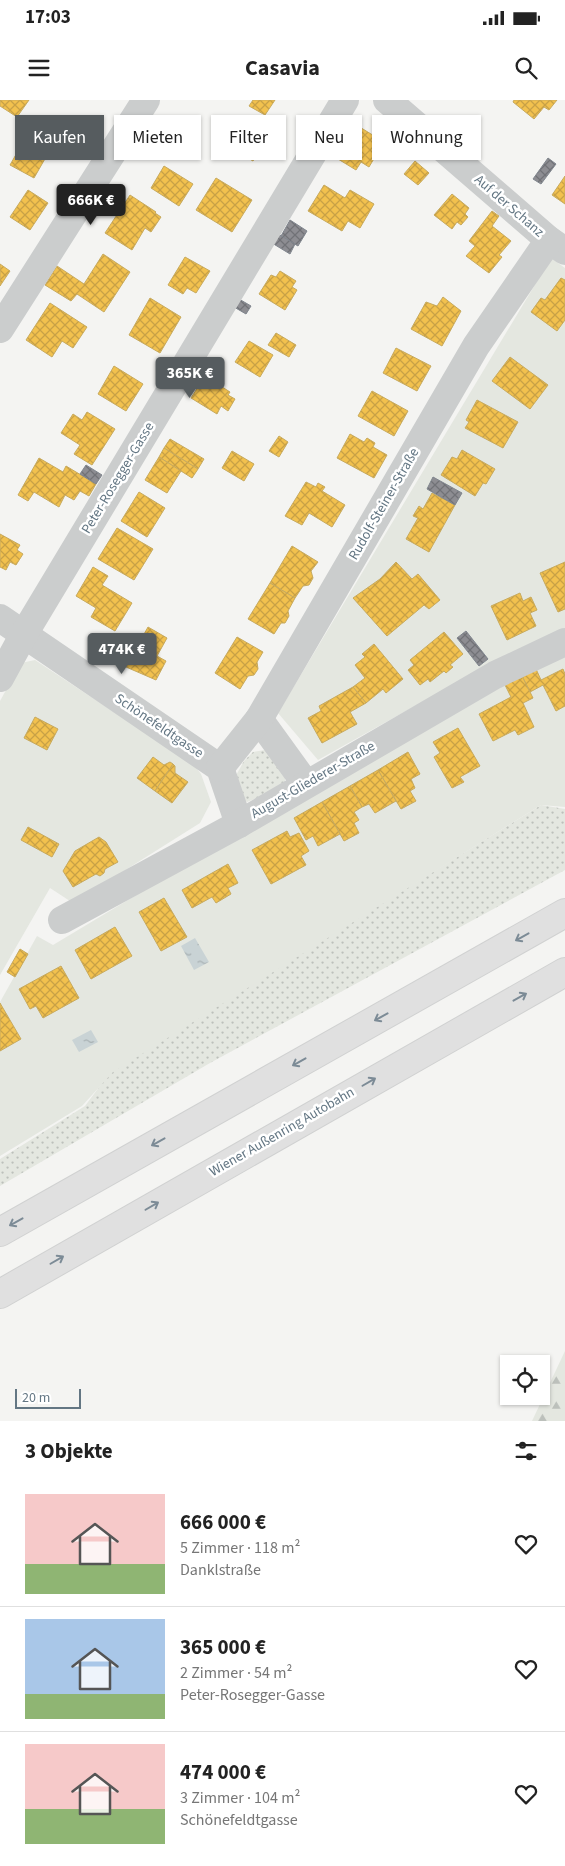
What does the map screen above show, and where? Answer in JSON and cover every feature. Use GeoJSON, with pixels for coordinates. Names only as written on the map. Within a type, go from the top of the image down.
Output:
{"type":"FeatureCollection","features":[{"type":"Feature","properties":{"kind":"highway"},"geometry":{"type":"LineString","coordinates":[[0,1232],[565,913]]}},
{"type":"Feature","properties":{"kind":"highway","name":"Wiener Außenring Autobahn"},"geometry":{"type":"LineString","coordinates":[[0,1294],[565,972]]}},
{"type":"Feature","properties":{"kind":"street"},"geometry":{"type":"LineString","coordinates":[[0,329],[146,100]]}},
{"type":"Feature","properties":{"kind":"street","name":"Peter-Rosegger-Gasse"},"geometry":{"type":"LineString","coordinates":[[0,678],[24,634],[345,100]]}},
{"type":"Feature","properties":{"kind":"street","name":"Auf der Schanz"},"geometry":{"type":"LineString","coordinates":[[387,100],[557,246]]}},
{"type":"Feature","properties":{"kind":"street","name":"Rudolf-Steiner-Straße"},"geometry":{"type":"LineString","coordinates":[[220,768],[259,719],[476,346],[557,246]]}},
{"type":"Feature","properties":{"kind":"street","name":"Schönefeldtgasse"},"geometry":{"type":"LineString","coordinates":[[0,618],[220,768]]}},
{"type":"Feature","properties":{"kind":"street","name":"August-Gliederer-Straße"},"geometry":{"type":"LineString","coordinates":[[62,920],[239,824],[495,675],[565,642]]}},
{"type":"Feature","properties":{"kind":"street"},"geometry":{"type":"LineString","coordinates":[[259,719],[306,784]]}},
{"type":"Feature","properties":{"kind":"street"},"geometry":{"type":"LineString","coordinates":[[220,768],[239,824]]}},
{"type":"Feature","properties":{"kind":"green space"},"geometry":{"type":"Polygon","coordinates":[[[551,258],[565,268],[565,628],[492,663],[318,760],[278,713],[551,258]]]}},
{"type":"Feature","properties":{"kind":"green space"},"geometry":{"type":"Polygon","coordinates":[[[565,638],[565,807],[541,805],[113,1072],[82,1106],[0,1156],[0,1002],[37,936],[53,945],[565,638]]]}},
{"type":"Feature","properties":{"kind":"green space"},"geometry":{"type":"Polygon","coordinates":[[[35,660],[194,765],[201,774],[211,802],[200,823],[73,903],[50,888],[0,975],[0,701],[21,663],[35,660]]]}},
{"type":"Feature","properties":{"kind":"green space"},"geometry":{"type":"Polygon","coordinates":[[[265,750],[285,770],[285,782],[260,797],[247,802],[241,797],[234,779],[244,761],[253,752],[265,750]]]}},
{"type":"Feature","properties":{"kind":"green space"},"geometry":{"type":"Polygon","coordinates":[[[541,805],[565,809],[565,870],[210,1063],[0,1186],[0,1159],[85,1106],[111,1071],[541,805]]]}},
{"type":"Feature","properties":{"kind":"green space"},"geometry":{"type":"Polygon","coordinates":[[[565,1351],[565,1421],[532,1421],[540,1405],[550,1405],[550,1383],[565,1351]]]}},
{"type":"Feature","properties":{"kind":"water"},"geometry":{"type":"Polygon","coordinates":[[[195,938],[209,962],[194,970],[181,946],[195,938]]]}},
{"type":"Feature","properties":{"kind":"water"},"geometry":{"type":"Polygon","coordinates":[[[91,1030],[98,1042],[79,1052],[72,1040],[91,1030]]]}},
{"type":"Feature","properties":{"kind":"building: Wohnen"},"geometry":{"type":"Polygon","coordinates":[[[0,100],[29,100],[18,115],[15,116],[0,106],[0,100]]]}},
{"type":"Feature","properties":{"kind":"building: Wohnen"},"geometry":{"type":"Polygon","coordinates":[[[253,100],[275,100],[265,115],[249,106],[253,100]]]}},
{"type":"Feature","properties":{"kind":"building: Wohnen"},"geometry":{"type":"Polygon","coordinates":[[[514,100],[557,100],[549,110],[544,107],[534,119],[513,102],[514,100]]]}},
{"type":"Feature","properties":{"kind":"building: Wohnen"},"geometry":{"type":"Polygon","coordinates":[[[362,128],[372,135],[373,160],[369,167],[361,162],[356,170],[340,160],[362,160],[362,128]]]}},
{"type":"Feature","properties":{"kind":"building: Wohnen"},"geometry":{"type":"Polygon","coordinates":[[[15,156],[15,160],[44,160],[34,178],[10,165],[15,156]]]}},
{"type":"Feature","properties":{"kind":"building: Wohnen"},"geometry":{"type":"Polygon","coordinates":[[[415,161],[429,173],[418,185],[404,174],[415,161]]]}},
{"type":"Feature","properties":{"kind":"building: Wohnen"},"geometry":{"type":"Polygon","coordinates":[[[164,166],[193,184],[179,206],[151,188],[164,166]]]}},
{"type":"Feature","properties":{"kind":"building: Wohnen"},"geometry":{"type":"Polygon","coordinates":[[[565,176],[565,204],[552,195],[565,176]]]}},
{"type":"Feature","properties":{"kind":"building: Wohnen"},"geometry":{"type":"Polygon","coordinates":[[[216,178],[252,200],[232,232],[196,210],[216,178]]]}},
{"type":"Feature","properties":{"kind":"building: Wohnen"},"geometry":{"type":"Polygon","coordinates":[[[324,185],[345,198],[350,190],[374,204],[360,228],[348,221],[342,231],[308,211],[324,185]]]}},
{"type":"Feature","properties":{"kind":"building: Wohnen"},"geometry":{"type":"Polygon","coordinates":[[[28,190],[48,203],[30,230],[10,217],[28,190]]]}},
{"type":"Feature","properties":{"kind":"building: Wohnen"},"geometry":{"type":"Polygon","coordinates":[[[452,194],[469,208],[465,214],[468,217],[461,225],[457,222],[452,229],[434,215],[452,194]]]}},
{"type":"Feature","properties":{"kind":"building: Wohnen"},"geometry":{"type":"Polygon","coordinates":[[[130,195],[161,217],[151,232],[145,228],[132,250],[105,233],[130,195]]]}},
{"type":"Feature","properties":{"kind":"building: Wohnen"},"geometry":{"type":"Polygon","coordinates":[[[492,211],[499,216],[492,226],[511,241],[499,255],[502,257],[489,273],[466,256],[475,246],[469,241],[492,211]]]}},
{"type":"Feature","properties":{"kind":"building: Wohnen"},"geometry":{"type":"Polygon","coordinates":[[[103,254],[130,272],[104,312],[77,294],[71,301],[45,285],[57,266],[84,284],[103,254]]]}},
{"type":"Feature","properties":{"kind":"building: Wohnen"},"geometry":{"type":"Polygon","coordinates":[[[185,257],[210,271],[196,293],[187,288],[183,294],[168,285],[185,257]]]}},
{"type":"Feature","properties":{"kind":"building: Wohnen"},"geometry":{"type":"Polygon","coordinates":[[[0,264],[10,271],[0,286],[0,264]]]}},
{"type":"Feature","properties":{"kind":"building: Wohnen"},"geometry":{"type":"Polygon","coordinates":[[[280,271],[296,281],[292,287],[297,290],[285,310],[259,294],[271,275],[276,277],[280,271]]]}},
{"type":"Feature","properties":{"kind":"building: Wohnen"},"geometry":{"type":"Polygon","coordinates":[[[561,278],[565,280],[565,320],[557,331],[531,312],[541,298],[545,300],[561,278]]]}},
{"type":"Feature","properties":{"kind":"building: Wohnen"},"geometry":{"type":"Polygon","coordinates":[[[443,297],[461,311],[442,346],[411,329],[426,302],[437,306],[443,297]]]}},
{"type":"Feature","properties":{"kind":"building: Wohnen"},"geometry":{"type":"Polygon","coordinates":[[[150,298],[181,317],[160,353],[129,335],[150,298]]]}},
{"type":"Feature","properties":{"kind":"building: Wohnen"},"geometry":{"type":"Polygon","coordinates":[[[50,303],[87,327],[73,348],[62,341],[52,357],[26,340],[50,303]]]}},
{"type":"Feature","properties":{"kind":"building: Wohnen"},"geometry":{"type":"Polygon","coordinates":[[[276,333],[296,345],[289,357],[268,345],[276,333]]]}},
{"type":"Feature","properties":{"kind":"building: Wohnen"},"geometry":{"type":"Polygon","coordinates":[[[249,341],[273,355],[260,377],[235,362],[249,341]]]}},
{"type":"Feature","properties":{"kind":"building: Wohnen"},"geometry":{"type":"Polygon","coordinates":[[[396,348],[431,366],[417,391],[383,373],[396,348]]]}},
{"type":"Feature","properties":{"kind":"building: Wohnen"},"geometry":{"type":"Polygon","coordinates":[[[510,357],[548,385],[530,409],[492,381],[510,357]]]}},
{"type":"Feature","properties":{"kind":"building: Wohnen"},"geometry":{"type":"Polygon","coordinates":[[[114,366],[143,384],[126,411],[98,394],[114,366]]]}},
{"type":"Feature","properties":{"kind":"building: Wohnen"},"geometry":{"type":"Polygon","coordinates":[[[205,376],[230,392],[228,395],[235,399],[228,411],[221,406],[217,414],[191,398],[205,376]]]}},
{"type":"Feature","properties":{"kind":"building: Wohnen"},"geometry":{"type":"Polygon","coordinates":[[[372,391],[408,411],[394,436],[358,416],[372,391]]]}},
{"type":"Feature","properties":{"kind":"building: Wohnen"},"geometry":{"type":"Polygon","coordinates":[[[477,400],[518,422],[503,448],[465,428],[469,422],[466,420],[477,400]]]}},
{"type":"Feature","properties":{"kind":"building: Wohnen"},"geometry":{"type":"Polygon","coordinates":[[[87,412],[115,429],[92,465],[74,454],[80,445],[61,433],[73,414],[82,420],[87,412]]]}},
{"type":"Feature","properties":{"kind":"building: Wohnen"},"geometry":{"type":"Polygon","coordinates":[[[350,434],[364,442],[367,438],[375,443],[373,447],[387,455],[374,478],[337,458],[350,434]]]}},
{"type":"Feature","properties":{"kind":"building: Wohnen"},"geometry":{"type":"Polygon","coordinates":[[[279,436],[288,442],[279,457],[269,451],[279,436]]]}},
{"type":"Feature","properties":{"kind":"building: Wohnen"},"geometry":{"type":"Polygon","coordinates":[[[170,439],[204,459],[198,469],[164,448],[170,439]]]}},
{"type":"Feature","properties":{"kind":"building: Wohnen"},"geometry":{"type":"Polygon","coordinates":[[[164,448],[198,469],[192,478],[159,457],[164,448]]]}},
{"type":"Feature","properties":{"kind":"building: Wohnen"},"geometry":{"type":"Polygon","coordinates":[[[462,450],[495,469],[486,484],[483,483],[475,496],[441,475],[452,457],[457,459],[462,450]]]}},
{"type":"Feature","properties":{"kind":"building: Wohnen"},"geometry":{"type":"Polygon","coordinates":[[[232,451],[254,464],[244,481],[222,468],[232,451]]]}},
{"type":"Feature","properties":{"kind":"building: Wohnen"},"geometry":{"type":"Polygon","coordinates":[[[159,457],[181,471],[167,493],[145,480],[159,457]]]}},
{"type":"Feature","properties":{"kind":"building: Wohnen"},"geometry":{"type":"Polygon","coordinates":[[[39,458],[63,472],[66,466],[96,484],[89,496],[80,491],[74,500],[65,495],[59,507],[34,492],[28,501],[18,495],[39,458]]]}},
{"type":"Feature","properties":{"kind":"building: Wohnen"},"geometry":{"type":"Polygon","coordinates":[[[306,482],[316,487],[318,483],[325,487],[322,491],[345,505],[332,527],[309,513],[302,525],[285,516],[306,482]]]}},
{"type":"Feature","properties":{"kind":"building: Wohnen"},"geometry":{"type":"Polygon","coordinates":[[[139,492],[165,508],[147,537],[121,521],[139,492]]]}},
{"type":"Feature","properties":{"kind":"building: Wohnen"},"geometry":{"type":"Polygon","coordinates":[[[432,493],[455,505],[429,552],[406,539],[418,518],[413,516],[419,506],[423,509],[432,493]]]}},
{"type":"Feature","properties":{"kind":"building: Wohnen"},"geometry":{"type":"Polygon","coordinates":[[[117,528],[153,549],[134,580],[98,559],[117,528]]]}},
{"type":"Feature","properties":{"kind":"building: Wohnen"},"geometry":{"type":"Polygon","coordinates":[[[0,534],[20,545],[17,550],[23,554],[16,565],[10,562],[6,570],[0,567],[0,534]]]}},
{"type":"Feature","properties":{"kind":"building: Wohnen"},"geometry":{"type":"Polygon","coordinates":[[[292,546],[318,562],[311,571],[313,578],[309,585],[303,586],[295,598],[270,583],[292,546]]]}},
{"type":"Feature","properties":{"kind":"building: Wohnen"},"geometry":{"type":"Polygon","coordinates":[[[396,562],[412,579],[418,574],[440,600],[429,609],[424,605],[387,636],[353,598],[380,579],[396,562]]]}},
{"type":"Feature","properties":{"kind":"building: Wohnen"},"geometry":{"type":"Polygon","coordinates":[[[565,562],[565,609],[558,612],[540,573],[565,562]]]}},
{"type":"Feature","properties":{"kind":"building: Wohnen"},"geometry":{"type":"Polygon","coordinates":[[[93,567],[108,576],[102,585],[132,603],[115,631],[91,617],[96,608],[76,596],[93,567]]]}},
{"type":"Feature","properties":{"kind":"building: Wohnen"},"geometry":{"type":"Polygon","coordinates":[[[270,583],[295,598],[288,611],[289,616],[285,623],[281,623],[274,634],[248,619],[270,583]]]}},
{"type":"Feature","properties":{"kind":"building: Wohnen"},"geometry":{"type":"Polygon","coordinates":[[[520,593],[523,601],[531,597],[537,610],[530,613],[536,626],[507,640],[491,606],[520,593]]]}},
{"type":"Feature","properties":{"kind":"building: Wohnen"},"geometry":{"type":"Polygon","coordinates":[[[148,627],[167,638],[157,656],[166,661],[156,680],[126,667],[148,627]]]}},
{"type":"Feature","properties":{"kind":"building: Wohnen"},"geometry":{"type":"Polygon","coordinates":[[[444,632],[463,654],[450,665],[453,667],[446,673],[444,671],[430,682],[428,679],[420,685],[408,670],[414,665],[410,660],[444,632]]]}},
{"type":"Feature","properties":{"kind":"building: Wohnen"},"geometry":{"type":"Polygon","coordinates":[[[237,637],[263,652],[257,662],[258,669],[254,675],[248,676],[240,689],[215,673],[237,637]]]}},
{"type":"Feature","properties":{"kind":"building: Wohnen"},"geometry":{"type":"Polygon","coordinates":[[[374,644],[403,679],[386,693],[383,689],[366,703],[353,687],[365,678],[355,665],[365,657],[362,654],[374,644]]]}},
{"type":"Feature","properties":{"kind":"building: Wohnen"},"geometry":{"type":"Polygon","coordinates":[[[536,669],[541,680],[563,669],[565,674],[565,706],[556,711],[543,685],[530,692],[522,676],[536,669]]]}},
{"type":"Feature","properties":{"kind":"building: Wohnen"},"geometry":{"type":"Polygon","coordinates":[[[522,676],[533,698],[523,703],[534,727],[518,735],[515,730],[493,741],[479,714],[511,697],[505,685],[522,676]]]}},
{"type":"Feature","properties":{"kind":"building: Wohnen"},"geometry":{"type":"Polygon","coordinates":[[[353,687],[366,703],[350,712],[357,724],[322,743],[308,718],[321,711],[319,706],[353,687]]]}},
{"type":"Feature","properties":{"kind":"building: Wohnen"},"geometry":{"type":"Polygon","coordinates":[[[35,717],[58,729],[47,750],[24,738],[35,717]]]}},
{"type":"Feature","properties":{"kind":"building: Wohnen"},"geometry":{"type":"Polygon","coordinates":[[[458,728],[480,766],[460,777],[464,782],[452,788],[434,757],[440,753],[433,742],[458,728]]]}},
{"type":"Feature","properties":{"kind":"building: Wohnen"},"geometry":{"type":"Polygon","coordinates":[[[408,752],[420,774],[411,779],[415,788],[410,791],[416,801],[401,809],[378,770],[408,752]]]}},
{"type":"Feature","properties":{"kind":"building: Wohnen"},"geometry":{"type":"Polygon","coordinates":[[[153,757],[164,765],[170,762],[173,764],[155,791],[137,778],[153,757]]]}},
{"type":"Feature","properties":{"kind":"building: Wohnen"},"geometry":{"type":"Polygon","coordinates":[[[173,764],[175,766],[175,773],[188,782],[172,803],[155,791],[173,764]]]}},
{"type":"Feature","properties":{"kind":"building: Wohnen"},"geometry":{"type":"Polygon","coordinates":[[[378,770],[396,801],[375,813],[369,804],[362,807],[350,786],[378,770]]]}},
{"type":"Feature","properties":{"kind":"building: Wohnen"},"geometry":{"type":"Polygon","coordinates":[[[350,786],[362,807],[354,812],[359,820],[354,823],[359,833],[344,841],[322,802],[350,786]]]}},
{"type":"Feature","properties":{"kind":"building: Wohnen"},"geometry":{"type":"Polygon","coordinates":[[[322,802],[340,834],[318,846],[313,836],[306,840],[294,818],[322,802]]]}},
{"type":"Feature","properties":{"kind":"building: Wohnen"},"geometry":{"type":"Polygon","coordinates":[[[28,827],[59,844],[52,857],[21,840],[28,827]]]}},
{"type":"Feature","properties":{"kind":"building: Wohnen"},"geometry":{"type":"Polygon","coordinates":[[[287,831],[290,837],[299,833],[309,851],[301,856],[306,865],[271,884],[252,850],[287,831]]]}},
{"type":"Feature","properties":{"kind":"building: Wohnen"},"geometry":{"type":"Polygon","coordinates":[[[99,837],[106,842],[118,862],[105,869],[104,873],[100,876],[96,874],[73,887],[63,871],[75,851],[99,837]]]}},
{"type":"Feature","properties":{"kind":"building: Wohnen"},"geometry":{"type":"Polygon","coordinates":[[[228,864],[238,883],[228,888],[231,894],[216,903],[212,897],[192,908],[182,890],[228,864]]]}},
{"type":"Feature","properties":{"kind":"building: Wohnen"},"geometry":{"type":"Polygon","coordinates":[[[164,898],[187,937],[161,951],[139,912],[164,898]]]}},
{"type":"Feature","properties":{"kind":"building: Wohnen"},"geometry":{"type":"Polygon","coordinates":[[[115,927],[132,956],[91,979],[75,950],[115,927]]]}},
{"type":"Feature","properties":{"kind":"building: Wohnen"},"geometry":{"type":"Polygon","coordinates":[[[20,949],[28,954],[15,977],[7,972],[20,949]]]}},
{"type":"Feature","properties":{"kind":"building: Wohnen"},"geometry":{"type":"Polygon","coordinates":[[[61,966],[79,998],[43,1018],[36,1006],[30,1009],[19,989],[61,966]]]}},
{"type":"Feature","properties":{"kind":"building: Wohnen"},"geometry":{"type":"Polygon","coordinates":[[[0,1003],[21,1039],[0,1051],[0,1003]]]}},
{"type":"Feature","properties":{"kind":"building: Industrie"},"geometry":{"type":"Polygon","coordinates":[[[548,158],[556,164],[541,184],[533,179],[548,158]]]}},
{"type":"Feature","properties":{"kind":"building: Industrie"},"geometry":{"type":"Polygon","coordinates":[[[290,220],[307,231],[298,246],[281,236],[290,220]]]}},
{"type":"Feature","properties":{"kind":"building: Industrie"},"geometry":{"type":"Polygon","coordinates":[[[278,234],[295,244],[290,254],[272,243],[278,234]]]}},
{"type":"Feature","properties":{"kind":"building: Industrie"},"geometry":{"type":"Polygon","coordinates":[[[239,299],[251,306],[246,314],[234,307],[239,299]]]}},
{"type":"Feature","properties":{"kind":"building: Industrie"},"geometry":{"type":"Polygon","coordinates":[[[86,465],[102,475],[96,484],[80,474],[86,465]]]}},
{"type":"Feature","properties":{"kind":"building: Industrie"},"geometry":{"type":"Polygon","coordinates":[[[433,477],[462,493],[455,505],[427,489],[433,477]]]}},
{"type":"Feature","properties":{"kind":"building: Industrie"},"geometry":{"type":"Polygon","coordinates":[[[466,631],[488,659],[479,666],[457,638],[466,631]]]}}]}
